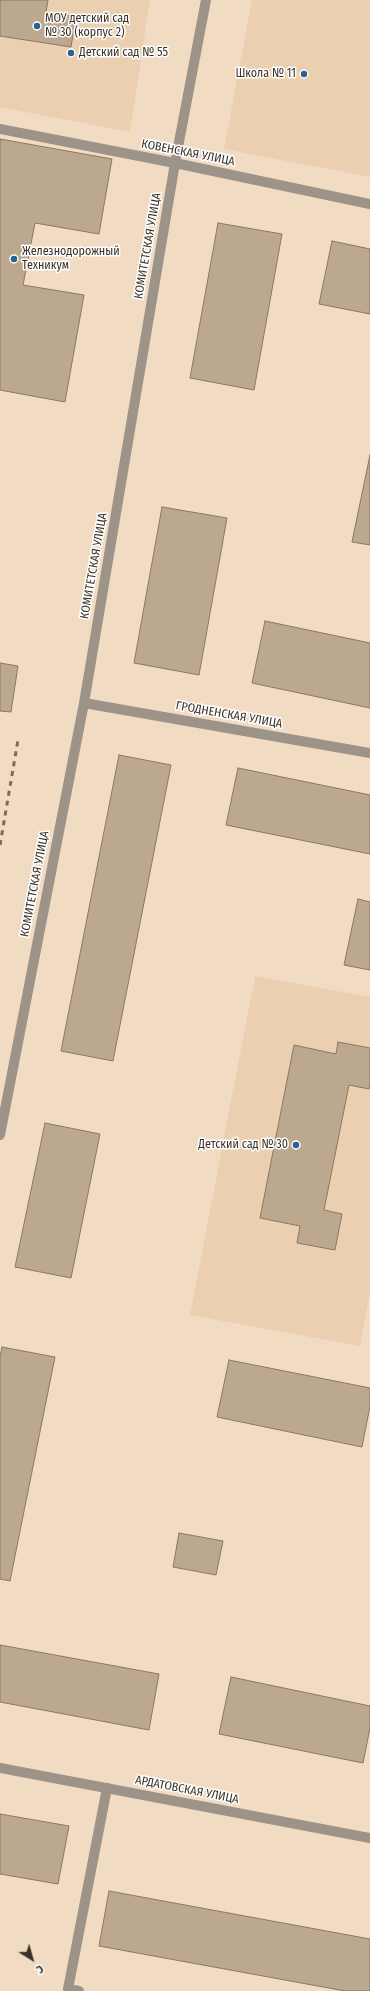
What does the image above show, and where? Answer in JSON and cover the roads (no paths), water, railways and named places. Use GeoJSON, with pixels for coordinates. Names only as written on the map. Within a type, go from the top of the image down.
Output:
{"type":"FeatureCollection","features":[{"type":"Feature","properties":{"kind":"street","name":"КОМИТЕТСКАЯ УЛИЦА"},"geometry":{"type":"LineString","coordinates":[[0,1135],[84,702],[175,163],[206,0]]}},
{"type":"Feature","properties":{"kind":"street","name":"КОВЕНСКАЯ УЛИЦА"},"geometry":{"type":"LineString","coordinates":[[0,129],[175,163],[370,204]]}},
{"type":"Feature","properties":{"kind":"street","name":"ГРОДНЕНСКАЯ УЛИЦА"},"geometry":{"type":"LineString","coordinates":[[84,702],[370,752]]}},
{"type":"Feature","properties":{"kind":"street","name":"АРДАТОВСКАЯ УЛИЦА"},"geometry":{"type":"LineString","coordinates":[[0,1768],[370,1838]]}},
{"type":"Feature","properties":{"kind":"street"},"geometry":{"type":"LineString","coordinates":[[79,1991],[68,1989],[107,1788]]}},
{"type":"Feature","properties":{"kind":"railway"},"geometry":{"type":"LineString","coordinates":[[0,845],[18,740]]}},
{"type":"Feature","properties":{"kind":"place","name":"МОУ детский сад № 30 (корпус 2)"},"geometry":{"type":"Point","coordinates":[37,26]}},
{"type":"Feature","properties":{"kind":"place","name":"Детский сад № 55"},"geometry":{"type":"Point","coordinates":[71,53]}},
{"type":"Feature","properties":{"kind":"place","name":"Школа № 11"},"geometry":{"type":"Point","coordinates":[304,74]}},
{"type":"Feature","properties":{"kind":"place","name":"Железнодорожный Техникум"},"geometry":{"type":"Point","coordinates":[14,259]}},
{"type":"Feature","properties":{"kind":"place","name":"Детский сад № 30"},"geometry":{"type":"Point","coordinates":[296,1145]}}]}
